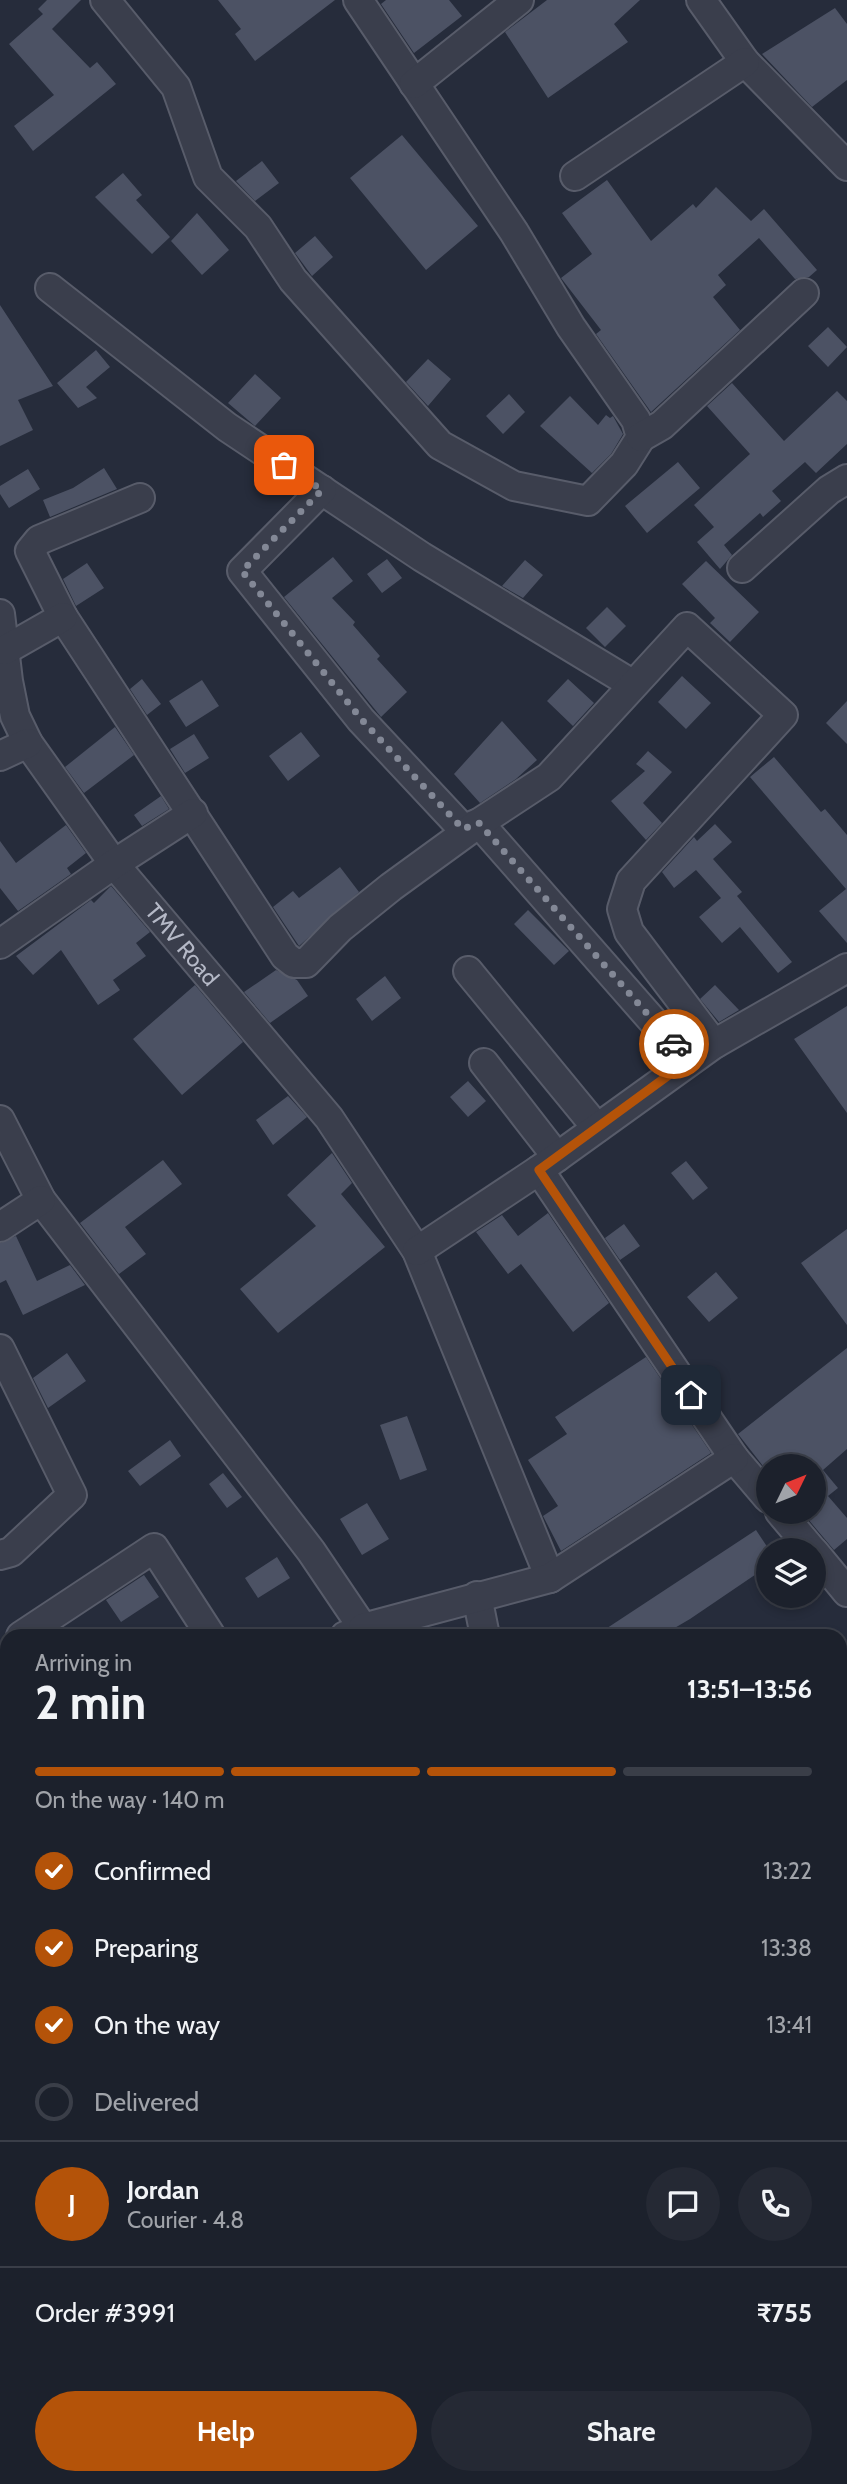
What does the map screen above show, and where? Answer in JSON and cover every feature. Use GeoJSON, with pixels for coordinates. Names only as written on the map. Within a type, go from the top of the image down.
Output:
{"type":"FeatureCollection","features":[{"type":"Feature","properties":{"kind":"street"},"geometry":{"type":"LineString","coordinates":[[105,0],[176,87],[208,177],[258,227],[293,280],[440,446],[514,486],[588,500],[624,464],[641,437],[662,425],[804,293]]}},
{"type":"Feature","properties":{"kind":"street"},"geometry":{"type":"LineString","coordinates":[[358,0],[514,232],[564,316],[636,420],[641,437]]}},
{"type":"Feature","properties":{"kind":"street"},"geometry":{"type":"LineString","coordinates":[[414,84],[519,0]]}},
{"type":"Feature","properties":{"kind":"street"},"geometry":{"type":"LineString","coordinates":[[701,0],[745,62],[847,166]]}},
{"type":"Feature","properties":{"kind":"street"},"geometry":{"type":"LineString","coordinates":[[575,176],[745,62]]}},
{"type":"Feature","properties":{"kind":"street"},"geometry":{"type":"LineString","coordinates":[[50,288],[227,427],[422,557],[632,684]]}},
{"type":"Feature","properties":{"kind":"street"},"geometry":{"type":"LineString","coordinates":[[742,568],[829,490],[847,480]]}},
{"type":"Feature","properties":{"kind":"street"},"geometry":{"type":"LineString","coordinates":[[322,490],[242,571],[362,720],[453,819],[463,829],[479,823]]}},
{"type":"Feature","properties":{"kind":"street"},"geometry":{"type":"LineString","coordinates":[[141,498],[33,545],[30,551],[63,617],[285,956],[300,964],[306,963],[340,929],[391,887],[479,823],[549,778],[632,684],[687,627],[783,715],[631,881],[622,909],[629,932],[714,1044]]}},
{"type":"Feature","properties":{"kind":"street","name":"TMV Road"},"geometry":{"type":"LineString","coordinates":[[0,614],[15,716],[28,743],[114,864],[329,1118],[417,1251],[550,1578]]}},
{"type":"Feature","properties":{"kind":"street"},"geometry":{"type":"LineString","coordinates":[[5,650],[63,617]]}},
{"type":"Feature","properties":{"kind":"street"},"geometry":{"type":"LineString","coordinates":[[0,756],[28,743]]}},
{"type":"Feature","properties":{"kind":"street"},"geometry":{"type":"LineString","coordinates":[[0,944],[114,864],[193,813]]}},
{"type":"Feature","properties":{"kind":"street"},"geometry":{"type":"LineString","coordinates":[[479,823],[688,1061]]}},
{"type":"Feature","properties":{"kind":"street"},"geometry":{"type":"LineString","coordinates":[[417,1251],[548,1164],[688,1061],[847,968]]}},
{"type":"Feature","properties":{"kind":"street"},"geometry":{"type":"LineString","coordinates":[[468,971],[597,1128]]}},
{"type":"Feature","properties":{"kind":"street"},"geometry":{"type":"LineString","coordinates":[[484,1063],[734,1458],[756,1484]]}},
{"type":"Feature","properties":{"kind":"street"},"geometry":{"type":"LineString","coordinates":[[0,1120],[41,1200],[311,1550],[352,1629]]}},
{"type":"Feature","properties":{"kind":"street"},"geometry":{"type":"LineString","coordinates":[[0,1227],[41,1200]]}},
{"type":"Feature","properties":{"kind":"street"},"geometry":{"type":"LineString","coordinates":[[0,1349],[72,1495],[11,1552],[0,1555]]}},
{"type":"Feature","properties":{"kind":"street"},"geometry":{"type":"LineString","coordinates":[[364,1629],[550,1578],[734,1458]]}},
{"type":"Feature","properties":{"kind":"street"},"geometry":{"type":"LineString","coordinates":[[790,1524],[802,1538]]}},
{"type":"Feature","properties":{"kind":"street"},"geometry":{"type":"LineString","coordinates":[[32,1629],[154,1548],[206,1629]]}},
{"type":"Feature","properties":{"kind":"street"},"geometry":{"type":"LineString","coordinates":[[826,1567],[847,1592]]}},
{"type":"Feature","properties":{"kind":"street"},"geometry":{"type":"LineString","coordinates":[[477,1596],[484,1629]]}},
{"type":"Feature","properties":{"kind":"building"},"geometry":{"type":"Polygon","coordinates":[[[47,0],[81,0],[52,29],[90,68],[97,62],[116,84],[33,151],[14,126],[54,95],[9,44],[43,14],[38,9],[47,0]]]}},
{"type":"Feature","properties":{"kind":"building"},"geometry":{"type":"Polygon","coordinates":[[[218,0],[335,0],[255,61],[235,34],[241,29],[218,0]]]}},
{"type":"Feature","properties":{"kind":"building"},"geometry":{"type":"Polygon","coordinates":[[[386,0],[449,0],[462,16],[414,53],[381,4],[386,0]]]}},
{"type":"Feature","properties":{"kind":"building"},"geometry":{"type":"Polygon","coordinates":[[[547,0],[640,0],[614,24],[628,42],[548,98],[505,32],[547,0]]]}},
{"type":"Feature","properties":{"kind":"building"},"geometry":{"type":"Polygon","coordinates":[[[835,8],[847,24],[847,80],[812,107],[762,54],[835,8]]]}},
{"type":"Feature","properties":{"kind":"building"},"geometry":{"type":"Polygon","coordinates":[[[402,135],[478,226],[426,270],[350,178],[402,135]]]}},
{"type":"Feature","properties":{"kind":"building"},"geometry":{"type":"Polygon","coordinates":[[[262,161],[279,183],[255,201],[236,181],[262,161]]]}},
{"type":"Feature","properties":{"kind":"building"},"geometry":{"type":"Polygon","coordinates":[[[123,173],[142,195],[136,200],[170,237],[152,254],[95,197],[123,173]]]}},
{"type":"Feature","properties":{"kind":"building"},"geometry":{"type":"Polygon","coordinates":[[[607,180],[651,241],[693,204],[696,208],[716,187],[751,221],[764,209],[817,270],[809,277],[795,279],[759,238],[718,275],[726,285],[713,297],[740,330],[651,412],[596,334],[601,330],[561,278],[592,254],[562,213],[607,180]]]}},
{"type":"Feature","properties":{"kind":"building"},"geometry":{"type":"Polygon","coordinates":[[[197,213],[229,250],[202,275],[171,241],[197,213]]]}},
{"type":"Feature","properties":{"kind":"building"},"geometry":{"type":"Polygon","coordinates":[[[315,236],[333,257],[312,276],[295,253],[315,236]]]}},
{"type":"Feature","properties":{"kind":"building"},"geometry":{"type":"Polygon","coordinates":[[[0,305],[53,386],[18,400],[33,430],[0,446],[0,305]]]}},
{"type":"Feature","properties":{"kind":"building"},"geometry":{"type":"Polygon","coordinates":[[[828,327],[847,347],[828,367],[808,346],[828,327]]]}},
{"type":"Feature","properties":{"kind":"building"},"geometry":{"type":"Polygon","coordinates":[[[96,350],[110,367],[86,387],[97,398],[78,408],[57,383],[96,350]]]}},
{"type":"Feature","properties":{"kind":"building"},"geometry":{"type":"Polygon","coordinates":[[[428,359],[451,379],[428,406],[406,382],[428,359]]]}},
{"type":"Feature","properties":{"kind":"building"},"geometry":{"type":"Polygon","coordinates":[[[255,374],[281,398],[255,426],[228,403],[255,374]]]}},
{"type":"Feature","properties":{"kind":"building"},"geometry":{"type":"Polygon","coordinates":[[[732,383],[784,441],[837,391],[847,401],[847,444],[816,473],[805,462],[772,491],[781,501],[763,517],[760,513],[724,545],[732,555],[720,569],[697,542],[714,527],[694,505],[750,454],[707,406],[732,383]]]}},
{"type":"Feature","properties":{"kind":"building"},"geometry":{"type":"Polygon","coordinates":[[[509,394],[525,412],[503,434],[486,416],[509,394]]]}},
{"type":"Feature","properties":{"kind":"building"},"geometry":{"type":"Polygon","coordinates":[[[570,396],[598,425],[606,415],[610,418],[613,416],[623,434],[611,454],[592,473],[540,426],[570,396]]]}},
{"type":"Feature","properties":{"kind":"building"},"geometry":{"type":"Polygon","coordinates":[[[678,462],[700,488],[647,533],[625,506],[678,462]]]}},
{"type":"Feature","properties":{"kind":"building"},"geometry":{"type":"Polygon","coordinates":[[[104,468],[117,489],[50,517],[43,500],[73,488],[104,468]]]}},
{"type":"Feature","properties":{"kind":"building"},"geometry":{"type":"Polygon","coordinates":[[[28,469],[40,489],[9,508],[0,494],[0,486],[28,469]]]}},
{"type":"Feature","properties":{"kind":"building"},"geometry":{"type":"Polygon","coordinates":[[[333,557],[353,581],[332,598],[355,622],[353,625],[380,656],[377,659],[407,692],[381,717],[284,597],[333,557]]]}},
{"type":"Feature","properties":{"kind":"building"},"geometry":{"type":"Polygon","coordinates":[[[387,559],[402,578],[382,593],[367,574],[387,559]]]}},
{"type":"Feature","properties":{"kind":"building"},"geometry":{"type":"Polygon","coordinates":[[[525,560],[543,575],[523,598],[502,586],[525,560]]]}},
{"type":"Feature","properties":{"kind":"building"},"geometry":{"type":"Polygon","coordinates":[[[706,561],[759,612],[730,642],[710,623],[715,618],[682,584],[706,561]]]}},
{"type":"Feature","properties":{"kind":"building"},"geometry":{"type":"Polygon","coordinates":[[[87,563],[104,588],[76,606],[63,579],[87,563]]]}},
{"type":"Feature","properties":{"kind":"building"},"geometry":{"type":"Polygon","coordinates":[[[607,607],[626,626],[605,647],[586,628],[607,607]]]}},
{"type":"Feature","properties":{"kind":"building"},"geometry":{"type":"Polygon","coordinates":[[[682,676],[711,703],[686,729],[658,702],[682,676]]]}},
{"type":"Feature","properties":{"kind":"building"},"geometry":{"type":"Polygon","coordinates":[[[142,679],[161,704],[147,715],[130,689],[142,679]]]}},
{"type":"Feature","properties":{"kind":"building"},"geometry":{"type":"Polygon","coordinates":[[[568,679],[594,703],[573,726],[547,701],[568,679]]]}},
{"type":"Feature","properties":{"kind":"building"},"geometry":{"type":"Polygon","coordinates":[[[202,680],[219,706],[186,727],[169,701],[202,680]]]}},
{"type":"Feature","properties":{"kind":"building"},"geometry":{"type":"Polygon","coordinates":[[[847,701],[847,744],[826,723],[847,701]]]}},
{"type":"Feature","properties":{"kind":"building"},"geometry":{"type":"Polygon","coordinates":[[[502,721],[537,760],[516,779],[480,803],[454,774],[502,721]]]}},
{"type":"Feature","properties":{"kind":"building"},"geometry":{"type":"Polygon","coordinates":[[[115,727],[134,755],[84,793],[65,767],[115,727]]]}},
{"type":"Feature","properties":{"kind":"building"},"geometry":{"type":"Polygon","coordinates":[[[301,732],[320,756],[288,781],[269,756],[301,732]]]}},
{"type":"Feature","properties":{"kind":"building"},"geometry":{"type":"Polygon","coordinates":[[[194,734],[209,758],[185,773],[170,749],[194,734]]]}},
{"type":"Feature","properties":{"kind":"building"},"geometry":{"type":"Polygon","coordinates":[[[648,751],[672,772],[643,803],[662,823],[646,840],[611,801],[645,771],[636,764],[648,751]]]}},
{"type":"Feature","properties":{"kind":"building"},"geometry":{"type":"Polygon","coordinates":[[[774,757],[821,812],[825,809],[847,835],[847,943],[819,911],[846,889],[750,777],[774,757]]]}},
{"type":"Feature","properties":{"kind":"building"},"geometry":{"type":"Polygon","coordinates":[[[161,796],[169,809],[142,826],[134,815],[161,796]]]}},
{"type":"Feature","properties":{"kind":"building"},"geometry":{"type":"Polygon","coordinates":[[[715,824],[732,842],[713,859],[742,892],[737,896],[792,962],[778,973],[740,927],[722,943],[699,917],[721,898],[696,870],[674,888],[662,872],[694,837],[697,841],[715,824]]]}},
{"type":"Feature","properties":{"kind":"building"},"geometry":{"type":"Polygon","coordinates":[[[66,825],[86,853],[67,868],[71,874],[18,911],[0,888],[0,841],[16,863],[66,825]]]}},
{"type":"Feature","properties":{"kind":"building"},"geometry":{"type":"Polygon","coordinates":[[[340,867],[359,892],[299,946],[273,907],[293,891],[299,898],[340,867]]]}},
{"type":"Feature","properties":{"kind":"building"},"geometry":{"type":"Polygon","coordinates":[[[111,886],[150,932],[136,943],[146,956],[113,980],[120,990],[98,1005],[61,950],[33,975],[16,956],[91,900],[94,903],[111,886]]]}},
{"type":"Feature","properties":{"kind":"building"},"geometry":{"type":"Polygon","coordinates":[[[528,910],[569,951],[554,965],[514,924],[528,910]]]}},
{"type":"Feature","properties":{"kind":"building"},"geometry":{"type":"Polygon","coordinates":[[[276,970],[297,980],[308,996],[270,1023],[244,992],[276,970]]]}},
{"type":"Feature","properties":{"kind":"building"},"geometry":{"type":"Polygon","coordinates":[[[385,976],[401,998],[372,1021],[356,999],[385,976]]]}},
{"type":"Feature","properties":{"kind":"building"},"geometry":{"type":"Polygon","coordinates":[[[195,985],[243,1042],[182,1095],[133,1039],[195,985]]]}},
{"type":"Feature","properties":{"kind":"building"},"geometry":{"type":"Polygon","coordinates":[[[715,985],[739,1010],[719,1022],[700,999],[715,985]]]}},
{"type":"Feature","properties":{"kind":"building"},"geometry":{"type":"Polygon","coordinates":[[[847,1006],[847,1113],[794,1039],[847,1006]]]}},
{"type":"Feature","properties":{"kind":"building"},"geometry":{"type":"Polygon","coordinates":[[[468,1081],[486,1101],[468,1117],[450,1097],[468,1081]]]}},
{"type":"Feature","properties":{"kind":"building"},"geometry":{"type":"Polygon","coordinates":[[[288,1096],[307,1117],[273,1145],[256,1120],[288,1096]]]}},
{"type":"Feature","properties":{"kind":"building"},"geometry":{"type":"Polygon","coordinates":[[[332,1153],[352,1183],[341,1194],[385,1247],[278,1333],[240,1289],[316,1226],[287,1195],[332,1153]]]}},
{"type":"Feature","properties":{"kind":"building"},"geometry":{"type":"Polygon","coordinates":[[[163,1160],[182,1184],[125,1227],[146,1254],[119,1274],[80,1223],[163,1160]]]}},
{"type":"Feature","properties":{"kind":"building"},"geometry":{"type":"Polygon","coordinates":[[[686,1161],[708,1188],[693,1200],[671,1173],[686,1161]]]}},
{"type":"Feature","properties":{"kind":"building"},"geometry":{"type":"Polygon","coordinates":[[[548,1213],[609,1303],[573,1332],[521,1264],[508,1274],[476,1232],[502,1215],[518,1236],[548,1213]]]}},
{"type":"Feature","properties":{"kind":"building"},"geometry":{"type":"Polygon","coordinates":[[[624,1224],[640,1246],[620,1260],[605,1238],[624,1224]]]}},
{"type":"Feature","properties":{"kind":"building"},"geometry":{"type":"Polygon","coordinates":[[[847,1229],[847,1325],[801,1263],[847,1229]]]}},
{"type":"Feature","properties":{"kind":"building"},"geometry":{"type":"Polygon","coordinates":[[[16,1236],[37,1281],[70,1265],[85,1285],[23,1315],[6,1280],[0,1283],[0,1243],[16,1236]]]}},
{"type":"Feature","properties":{"kind":"building"},"geometry":{"type":"Polygon","coordinates":[[[716,1272],[738,1298],[709,1322],[687,1297],[716,1272]]]}},
{"type":"Feature","properties":{"kind":"building"},"geometry":{"type":"Polygon","coordinates":[[[847,1348],[847,1449],[826,1467],[826,1454],[756,1454],[756,1457],[738,1434],[847,1348]]]}},
{"type":"Feature","properties":{"kind":"building"},"geometry":{"type":"Polygon","coordinates":[[[67,1353],[86,1381],[48,1408],[33,1378],[67,1353]]]}},
{"type":"Feature","properties":{"kind":"building"},"geometry":{"type":"Polygon","coordinates":[[[646,1357],[711,1453],[561,1551],[543,1516],[558,1506],[528,1460],[567,1434],[555,1417],[646,1357]]]}},
{"type":"Feature","properties":{"kind":"building"},"geometry":{"type":"Polygon","coordinates":[[[407,1416],[427,1470],[400,1480],[380,1425],[407,1416]]]}},
{"type":"Feature","properties":{"kind":"building"},"geometry":{"type":"Polygon","coordinates":[[[170,1440],[181,1456],[140,1486],[128,1471],[170,1440]]]}},
{"type":"Feature","properties":{"kind":"building"},"geometry":{"type":"Polygon","coordinates":[[[223,1473],[242,1497],[227,1508],[209,1484],[223,1473]]]}},
{"type":"Feature","properties":{"kind":"building"},"geometry":{"type":"Polygon","coordinates":[[[826,1474],[838,1488],[828,1496],[847,1518],[847,1539],[834,1550],[812,1524],[826,1524],[826,1474]]]}},
{"type":"Feature","properties":{"kind":"building"},"geometry":{"type":"Polygon","coordinates":[[[367,1503],[389,1539],[362,1555],[340,1519],[367,1503]]]}},
{"type":"Feature","properties":{"kind":"building"},"geometry":{"type":"Polygon","coordinates":[[[756,1530],[761,1538],[756,1538],[756,1574],[673,1629],[606,1629],[756,1530]]]}},
{"type":"Feature","properties":{"kind":"building"},"geometry":{"type":"Polygon","coordinates":[[[277,1557],[290,1578],[258,1598],[245,1578],[277,1557]]]}},
{"type":"Feature","properties":{"kind":"building"},"geometry":{"type":"Polygon","coordinates":[[[144,1575],[159,1597],[121,1622],[106,1600],[144,1575]]]}},
{"type":"Feature","properties":{"kind":"way so far"},"geometry":{"type":"LineString","coordinates":[[284,465],[322,490],[242,571],[362,720],[463,829],[479,823],[674,1044]]}},
{"type":"Feature","properties":{"kind":"route"},"geometry":{"type":"LineString","coordinates":[[674,1044],[688,1061],[539,1170],[691,1395]]}}]}
